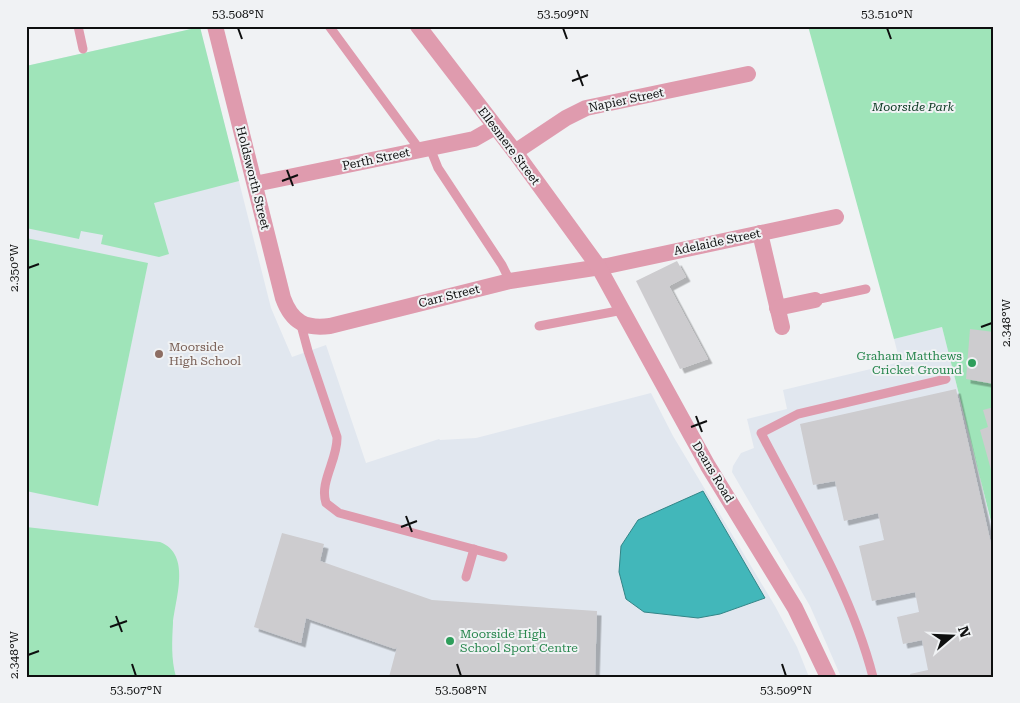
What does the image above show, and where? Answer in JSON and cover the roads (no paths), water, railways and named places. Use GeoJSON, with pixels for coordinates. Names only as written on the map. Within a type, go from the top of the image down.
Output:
{"type":"FeatureCollection","features":[{"type":"Feature","properties":{"kind":"street","name":"Holdsworth Street"},"geometry":{"type":"LineString","coordinates":[[215,26],[283,298],[292,318],[301,325]]}},
{"type":"Feature","properties":{"kind":"street","name":"Ellesmere Street"},"geometry":{"type":"LineString","coordinates":[[421,28],[598,266]]}},
{"type":"Feature","properties":{"kind":"street","name":"Napier Street"},"geometry":{"type":"LineString","coordinates":[[515,152],[566,118],[586,108],[748,74]]}},
{"type":"Feature","properties":{"kind":"street","name":"Perth Street"},"geometry":{"type":"LineString","coordinates":[[255,184],[474,139],[495,127]]}},
{"type":"Feature","properties":{"kind":"street","name":"Adelaide Street"},"geometry":{"type":"LineString","coordinates":[[598,266],[836,217]]}},
{"type":"Feature","properties":{"kind":"street"},"geometry":{"type":"LineString","coordinates":[[760,233],[782,327]]}},
{"type":"Feature","properties":{"kind":"street","name":"Carr Street"},"geometry":{"type":"LineString","coordinates":[[301,325],[314,327],[330,326],[510,281],[598,266]]}},
{"type":"Feature","properties":{"kind":"street","name":"Deans Road"},"geometry":{"type":"LineString","coordinates":[[598,266],[708,466],[795,608],[819,656],[823,676]]}},
{"type":"Feature","properties":{"kind":"street"},"geometry":{"type":"LineString","coordinates":[[777,308],[815,300]]}},
{"type":"Feature","properties":{"kind":"lane"},"geometry":{"type":"LineString","coordinates":[[78,26],[83,49]]}},
{"type":"Feature","properties":{"kind":"lane"},"geometry":{"type":"LineString","coordinates":[[329,26],[425,149],[502,265],[510,281]]}},
{"type":"Feature","properties":{"kind":"lane"},"geometry":{"type":"LineString","coordinates":[[815,300],[866,289]]}},
{"type":"Feature","properties":{"kind":"lane"},"geometry":{"type":"LineString","coordinates":[[539,326],[623,310]]}},
{"type":"Feature","properties":{"kind":"lane"},"geometry":{"type":"LineString","coordinates":[[301,325],[311,363],[337,437],[337,446],[325,489],[326,503],[339,513],[503,558]]}},
{"type":"Feature","properties":{"kind":"lane"},"geometry":{"type":"LineString","coordinates":[[873,677],[866,647],[842,591],[762,433],[798,414],[946,379]]}},
{"type":"Feature","properties":{"kind":"lane"},"geometry":{"type":"LineString","coordinates":[[466,577],[474,550]]}},
{"type":"Feature","properties":{"kind":"water"},"geometry":{"type":"Polygon","coordinates":[[[703,491],[765,598],[720,614],[698,618],[644,612],[626,599],[619,572],[621,546],[638,520],[703,491]]]}},
{"type":"Feature","properties":{"kind":"place","name":"Moorside High School"},"geometry":{"type":"Point","coordinates":[159,354]}},
{"type":"Feature","properties":{"kind":"place","name":"Graham Matthews Cricket Ground"},"geometry":{"type":"Point","coordinates":[972,363]}},
{"type":"Feature","properties":{"kind":"place","name":"Moorside High School Sport Centre"},"geometry":{"type":"Point","coordinates":[450,641]}},
{"type":"Feature","properties":{"kind":"park label","name":"Moorside Park"},"geometry":{"type":"Point","coordinates":[913,107]}}]}
